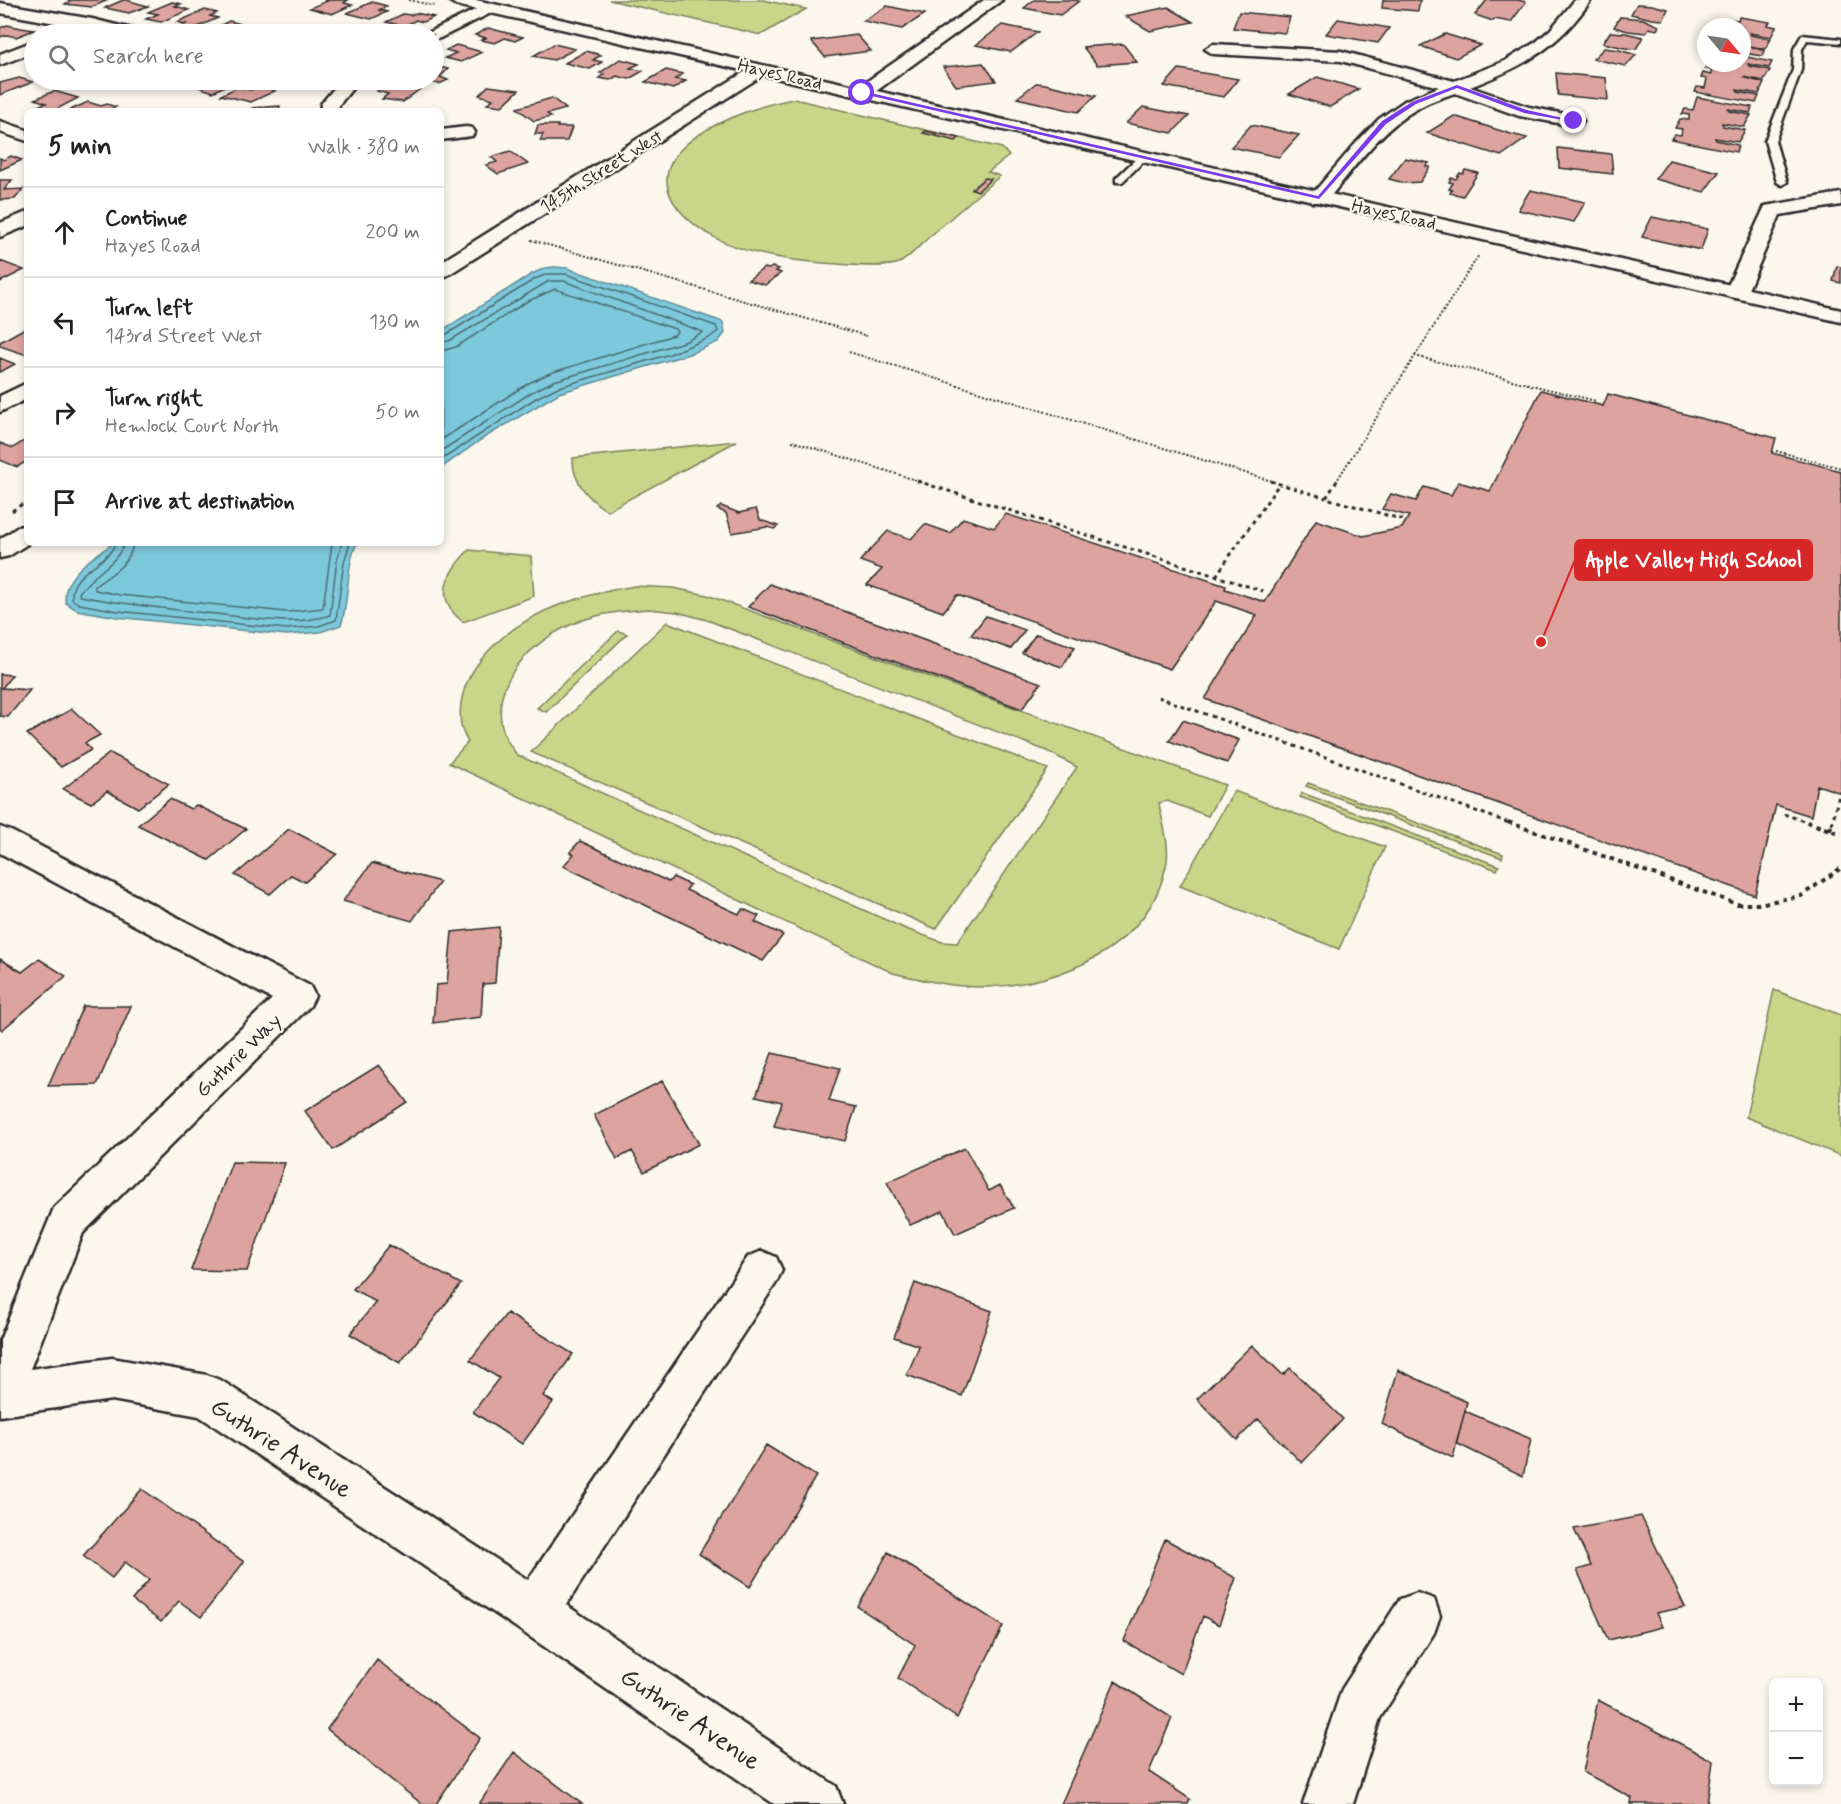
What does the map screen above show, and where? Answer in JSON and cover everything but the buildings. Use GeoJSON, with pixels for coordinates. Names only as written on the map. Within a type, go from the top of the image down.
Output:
{"type":"FeatureCollection","features":[{"type":"Feature","properties":{"kind":"street","name":"Hayes Road"},"geometry":{"type":"LineString","coordinates":[[456,0],[482,11],[760,70],[1841,316]]}},
{"type":"Feature","properties":{"kind":"street"},"geometry":{"type":"LineString","coordinates":[[862,93],[994,0]]}},
{"type":"Feature","properties":{"kind":"street"},"geometry":{"type":"LineString","coordinates":[[1319,198],[1384,123],[1414,103],[1511,66],[1545,44],[1567,24],[1583,0]]}},
{"type":"Feature","properties":{"kind":"street"},"geometry":{"type":"LineString","coordinates":[[0,8],[92,24]]}},
{"type":"Feature","properties":{"kind":"street"},"geometry":{"type":"LineString","coordinates":[[444,30],[482,11]]}},
{"type":"Feature","properties":{"kind":"street"},"geometry":{"type":"LineString","coordinates":[[1213,49],[1341,56],[1377,63],[1457,86],[1525,112],[1574,121]]}},
{"type":"Feature","properties":{"kind":"street"},"geometry":{"type":"LineString","coordinates":[[0,60],[24,50]]}},
{"type":"Feature","properties":{"kind":"street","name":"145th Street West"},"geometry":{"type":"LineString","coordinates":[[444,269],[760,70]]}},
{"type":"Feature","properties":{"kind":"street"},"geometry":{"type":"LineString","coordinates":[[330,108],[338,90]]}},
{"type":"Feature","properties":{"kind":"street"},"geometry":{"type":"LineString","coordinates":[[0,126],[24,135]]}},
{"type":"Feature","properties":{"kind":"street"},"geometry":{"type":"LineString","coordinates":[[444,135],[466,132]]}},
{"type":"Feature","properties":{"kind":"street"},"geometry":{"type":"LineString","coordinates":[[1736,292],[1772,210],[1841,199]]}},
{"type":"Feature","properties":{"kind":"street"},"geometry":{"type":"LineString","coordinates":[[0,231],[24,219]]}},
{"type":"Feature","properties":{"kind":"street"},"geometry":{"type":"LineString","coordinates":[[0,405],[24,392]]}},
{"type":"Feature","properties":{"kind":"street"},"geometry":{"type":"LineString","coordinates":[[0,550],[24,535]]}},
{"type":"Feature","properties":{"kind":"street","name":"Guthrie Way"},"geometry":{"type":"LineString","coordinates":[[0,839],[298,996],[68,1221],[0,1394]]}},
{"type":"Feature","properties":{"kind":"street"},"geometry":{"type":"LineString","coordinates":[[534,1611],[762,1270]]}},
{"type":"Feature","properties":{"kind":"street","name":"Guthrie Avenue"},"geometry":{"type":"LineString","coordinates":[[0,1394],[112,1378],[207,1396],[534,1611],[818,1804]]}},
{"type":"Feature","properties":{"kind":"street"},"geometry":{"type":"LineString","coordinates":[[1329,1804],[1359,1706],[1416,1616]]}},
{"type":"Feature","properties":{"kind":"lane"},"geometry":{"type":"LineString","coordinates":[[1782,182],[1770,141],[1797,70],[1798,49],[1804,37],[1841,41]]}},
{"type":"Feature","properties":{"kind":"lane"},"geometry":{"type":"LineString","coordinates":[[1119,180],[1143,157]]}},
{"type":"Feature","properties":{"kind":"path"},"geometry":{"type":"LineString","coordinates":[[409,0],[482,11]]}},
{"type":"Feature","properties":{"kind":"path"},"geometry":{"type":"LineString","coordinates":[[522,237],[867,336]]}},
{"type":"Feature","properties":{"kind":"path"},"geometry":{"type":"LineString","coordinates":[[1326,498],[1484,248]]}},
{"type":"Feature","properties":{"kind":"path"},"geometry":{"type":"LineString","coordinates":[[849,352],[1404,520]]}},
{"type":"Feature","properties":{"kind":"path"},"geometry":{"type":"LineString","coordinates":[[1415,356],[1596,401]]}},
{"type":"Feature","properties":{"kind":"path"},"geometry":{"type":"LineString","coordinates":[[792,441],[1263,591]]}},
{"type":"Feature","properties":{"kind":"path"},"geometry":{"type":"LineString","coordinates":[[1776,451],[1841,468]]}},
{"type":"Feature","properties":{"kind":"path"},"geometry":{"type":"LineString","coordinates":[[1216,576],[1279,484]]}},
{"type":"Feature","properties":{"kind":"path"},"geometry":{"type":"LineString","coordinates":[[1158,697],[1737,904],[1758,904],[1801,896],[1841,868]]}},
{"type":"Feature","properties":{"kind":"path"},"geometry":{"type":"LineString","coordinates":[[1830,830],[1839,795]]}},
{"type":"Feature","properties":{"kind":"path"},"geometry":{"type":"LineString","coordinates":[[1784,814],[1841,834]]}},
{"type":"Feature","properties":{"kind":"green space"},"geometry":{"type":"Polygon","coordinates":[[[609,0],[763,0],[806,9],[761,35],[609,0]]]}},
{"type":"Feature","properties":{"kind":"green space"},"geometry":{"type":"Polygon","coordinates":[[[794,99],[1002,148],[1009,156],[988,172],[1000,176],[908,257],[895,264],[861,266],[779,258],[739,248],[703,231],[688,219],[670,195],[668,173],[677,154],[696,137],[720,123],[746,112],[794,99]]]}},
{"type":"Feature","properties":{"kind":"green space"},"geometry":{"type":"Polygon","coordinates":[[[737,441],[607,511],[583,489],[573,467],[573,458],[737,441]]]}},
{"type":"Feature","properties":{"kind":"green space"},"geometry":{"type":"Polygon","coordinates":[[[469,550],[531,556],[534,596],[463,622],[448,604],[446,586],[454,568],[469,550]]]}},
{"type":"Feature","properties":{"kind":"green space"},"geometry":{"type":"Polygon","coordinates":[[[635,586],[673,588],[707,595],[1225,785],[1208,816],[1167,801],[1159,803],[1167,843],[1167,858],[1157,894],[1141,919],[1122,939],[1098,956],[1072,969],[1044,978],[987,987],[952,985],[893,973],[449,763],[468,742],[461,725],[461,704],[466,684],[476,666],[489,650],[523,623],[559,605],[635,586]],[[648,609],[597,616],[563,628],[531,650],[508,681],[502,698],[501,716],[505,736],[517,755],[906,929],[942,942],[957,943],[1077,767],[1047,751],[707,620],[677,612],[648,609]]]}},
{"type":"Feature","properties":{"kind":"green space"},"geometry":{"type":"Polygon","coordinates":[[[667,622],[1048,769],[936,929],[531,752],[667,622]]]}},
{"type":"Feature","properties":{"kind":"green space"},"geometry":{"type":"Polygon","coordinates":[[[618,631],[627,634],[546,712],[537,708],[618,631]]]}},
{"type":"Feature","properties":{"kind":"green space"},"geometry":{"type":"Polygon","coordinates":[[[1308,783],[1503,854],[1502,858],[1306,786],[1308,783]]]}},
{"type":"Feature","properties":{"kind":"green space"},"geometry":{"type":"Polygon","coordinates":[[[1234,791],[1385,847],[1339,949],[1180,886],[1234,791]]]}},
{"type":"Feature","properties":{"kind":"green space"},"geometry":{"type":"Polygon","coordinates":[[[1302,793],[1499,866],[1497,870],[1300,797],[1302,793]]]}},
{"type":"Feature","properties":{"kind":"green space"},"geometry":{"type":"Polygon","coordinates":[[[1774,990],[1841,1015],[1841,1156],[1746,1117],[1774,990]]]}},
{"type":"Feature","properties":{"kind":"water"},"geometry":{"type":"Polygon","coordinates":[[[545,268],[567,268],[723,322],[725,333],[718,342],[692,353],[559,393],[482,439],[444,466],[444,329],[545,268]]]}},
{"type":"Feature","properties":{"kind":"water"},"geometry":{"type":"Polygon","coordinates":[[[110,546],[356,546],[341,625],[320,632],[287,635],[117,617],[77,610],[66,603],[65,593],[73,576],[89,560],[110,546]]]}},
{"type":"Feature","properties":{"kind":"place","name":"Apple Valley High School"},"geometry":{"type":"Point","coordinates":[1541,642]}},
{"type":"Feature","properties":{"kind":"route"},"geometry":{"type":"LineString","coordinates":[[862,93],[1319,198],[1384,123],[1414,103],[1457,86],[1525,112],[1574,121]]}}]}
